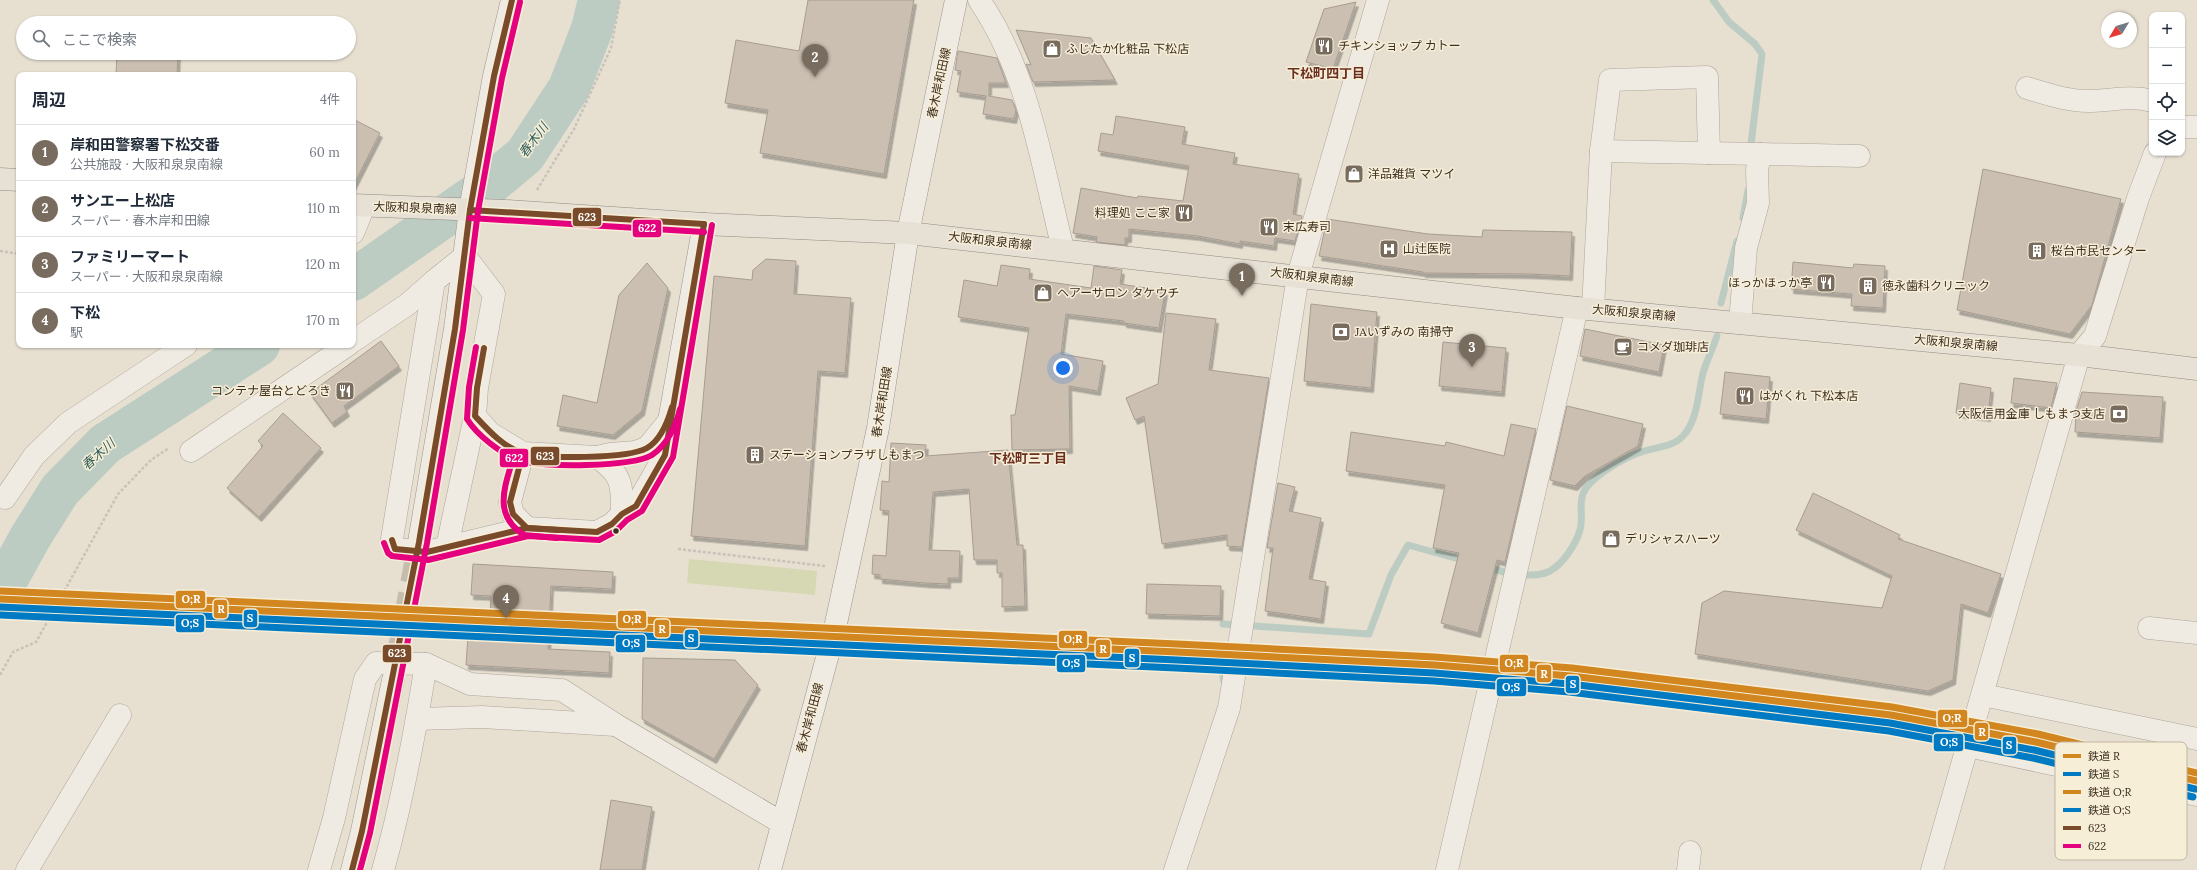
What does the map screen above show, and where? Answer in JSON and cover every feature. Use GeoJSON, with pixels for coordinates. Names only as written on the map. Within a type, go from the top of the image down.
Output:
{"type":"FeatureCollection","features":[{"type":"Feature","properties":{"kind":"main road"},"geometry":{"type":"LineString","coordinates":[[0,179],[16,180]]}},
{"type":"Feature","properties":{"kind":"main road","name":"大阪和泉泉南線"},"geometry":{"type":"LineString","coordinates":[[359,206],[390,206],[704,224],[908,233],[1585,308],[2079,355],[2197,369]]}},
{"type":"Feature","properties":{"kind":"street"},"geometry":{"type":"LineString","coordinates":[[419,542],[455,329],[470,210],[494,76],[512,0]]}},
{"type":"Feature","properties":{"kind":"street","name":"春木岸和田線"},"geometry":{"type":"LineString","coordinates":[[770,870],[835,628],[875,443],[908,233],[956,0]]}},
{"type":"Feature","properties":{"kind":"street"},"geometry":{"type":"LineString","coordinates":[[979,0],[988,13],[1022,87],[1063,249]]}},
{"type":"Feature","properties":{"kind":"street"},"geometry":{"type":"LineString","coordinates":[[1175,870],[1229,708],[1298,276],[1378,0]]}},
{"type":"Feature","properties":{"kind":"street"},"geometry":{"type":"LineString","coordinates":[[1447,870],[1585,308],[1601,151],[1610,80],[1707,77],[1709,153]]}},
{"type":"Feature","properties":{"kind":"street"},"geometry":{"type":"LineString","coordinates":[[2027,88],[2058,97],[2087,101],[2142,98],[2149,100]]}},
{"type":"Feature","properties":{"kind":"street"},"geometry":{"type":"LineString","coordinates":[[2185,127],[2197,128]]}},
{"type":"Feature","properties":{"kind":"street"},"geometry":{"type":"LineString","coordinates":[[1601,151],[1859,156]]}},
{"type":"Feature","properties":{"kind":"street"},"geometry":{"type":"LineString","coordinates":[[1740,323],[1746,248],[1758,203],[1757,170],[1760,154]]}},
{"type":"Feature","properties":{"kind":"street"},"geometry":{"type":"LineString","coordinates":[[1932,870],[2079,355],[2095,336],[2138,198],[2154,156]]}},
{"type":"Feature","properties":{"kind":"street"},"geometry":{"type":"LineString","coordinates":[[356,220],[359,206]]}},
{"type":"Feature","properties":{"kind":"street"},"geometry":{"type":"LineString","coordinates":[[434,281],[392,539],[395,549],[427,552],[527,528],[597,532],[612,524],[622,514],[636,506],[665,455],[669,421],[704,224]]}},
{"type":"Feature","properties":{"kind":"street"},"geometry":{"type":"LineString","coordinates":[[356,339],[408,304],[465,250]]}},
{"type":"Feature","properties":{"kind":"street"},"geometry":{"type":"LineString","coordinates":[[447,547],[475,416],[477,388],[494,294],[465,250]]}},
{"type":"Feature","properties":{"kind":"street"},"geometry":{"type":"LineString","coordinates":[[5,498],[34,456],[68,423],[181,348]]}},
{"type":"Feature","properties":{"kind":"street"},"geometry":{"type":"LineString","coordinates":[[180,449],[343,348]]}},
{"type":"Feature","properties":{"kind":"street"},"geometry":{"type":"LineString","coordinates":[[475,416],[490,433],[523,453],[597,458],[610,454],[635,452],[647,448],[669,421]]}},
{"type":"Feature","properties":{"kind":"street"},"geometry":{"type":"LineString","coordinates":[[523,453],[510,502],[513,514],[527,528]]}},
{"type":"Feature","properties":{"kind":"street"},"geometry":{"type":"LineString","coordinates":[[597,458],[609,466],[620,479],[622,514]]}},
{"type":"Feature","properties":{"kind":"street"},"geometry":{"type":"LineString","coordinates":[[2149,628],[2197,633],[2197,628]]}},
{"type":"Feature","properties":{"kind":"street"},"geometry":{"type":"LineString","coordinates":[[319,870],[334,818],[365,679],[376,663],[426,664],[470,684],[562,690],[616,725],[782,823]]}},
{"type":"Feature","properties":{"kind":"street"},"geometry":{"type":"LineString","coordinates":[[383,870],[394,831],[418,718],[426,664]]}},
{"type":"Feature","properties":{"kind":"street"},"geometry":{"type":"LineString","coordinates":[[352,870],[362,831],[393,680]]}},
{"type":"Feature","properties":{"kind":"street"},"geometry":{"type":"LineString","coordinates":[[482,717],[476,707],[478,697],[486,686]]}},
{"type":"Feature","properties":{"kind":"street"},"geometry":{"type":"LineString","coordinates":[[559,721],[565,712],[565,701],[562,690]]}},
{"type":"Feature","properties":{"kind":"street"},"geometry":{"type":"LineString","coordinates":[[1983,695],[2197,739]]}},
{"type":"Feature","properties":{"kind":"street"},"geometry":{"type":"LineString","coordinates":[[27,870],[120,716]]}},
{"type":"Feature","properties":{"kind":"street"},"geometry":{"type":"LineString","coordinates":[[418,718],[482,717],[616,725]]}},
{"type":"Feature","properties":{"kind":"street"},"geometry":{"type":"LineString","coordinates":[[1968,746],[2055,765]]}},
{"type":"Feature","properties":{"kind":"street"},"geometry":{"type":"LineString","coordinates":[[2187,793],[2197,795]]}},
{"type":"Feature","properties":{"kind":"path"},"geometry":{"type":"LineString","coordinates":[[536,192],[574,128],[610,48],[620,0]]}},
{"type":"Feature","properties":{"kind":"path"},"geometry":{"type":"LineString","coordinates":[[0,251],[16,254]]}},
{"type":"Feature","properties":{"kind":"path"},"geometry":{"type":"LineString","coordinates":[[0,675],[13,652],[36,642],[118,494],[151,460],[180,449]]}},
{"type":"Feature","properties":{"kind":"path"},"geometry":{"type":"LineString","coordinates":[[678,549],[827,566]]}},
{"type":"Feature","properties":{"kind":"green space"},"geometry":{"type":"Polygon","coordinates":[[[689,559],[817,571],[815,595],[687,583],[689,559]]]}},
{"type":"Feature","properties":{"kind":"building"},"geometry":{"type":"Polygon","coordinates":[[[808,0],[914,0],[884,174],[760,153],[768,110],[725,103],[736,40],[799,51],[808,0]]]}},
{"type":"Feature","properties":{"kind":"building"},"geometry":{"type":"Polygon","coordinates":[[[1356,2],[1333,69],[1306,62],[1324,9],[1356,2]]]}},
{"type":"Feature","properties":{"kind":"building"},"geometry":{"type":"Polygon","coordinates":[[[1016,30],[1091,38],[1115,80],[1033,82],[1026,64],[1031,65],[1016,30]]]}},
{"type":"Feature","properties":{"kind":"building"},"geometry":{"type":"Polygon","coordinates":[[[958,51],[997,58],[1006,83],[989,83],[989,96],[1012,100],[1016,110],[1014,119],[983,114],[986,96],[957,92],[961,71],[955,70],[958,51]]]}},
{"type":"Feature","properties":{"kind":"building"},"geometry":{"type":"Polygon","coordinates":[[[117,60],[178,60],[177,72],[116,72],[117,60]]]}},
{"type":"Feature","properties":{"kind":"building"},"geometry":{"type":"Polygon","coordinates":[[[1116,116],[1185,127],[1182,144],[1235,153],[1233,164],[1299,174],[1293,214],[1302,216],[1295,241],[1275,238],[1274,246],[1240,241],[1240,244],[1198,236],[1129,229],[1129,238],[1125,238],[1125,245],[1096,242],[1097,237],[1073,233],[1081,188],[1137,198],[1138,196],[1183,201],[1189,166],[1098,151],[1101,133],[1113,135],[1116,116]]]}},
{"type":"Feature","properties":{"kind":"building"},"geometry":{"type":"Polygon","coordinates":[[[356,121],[380,133],[356,180],[356,121]]]}},
{"type":"Feature","properties":{"kind":"building","name":"桜台市民センター"},"geometry":{"type":"Polygon","coordinates":[[[1983,169],[2121,199],[2092,305],[2070,334],[1957,310],[1983,169]]]}},
{"type":"Feature","properties":{"kind":"building"},"geometry":{"type":"Polygon","coordinates":[[[1327,219],[1428,234],[1482,237],[1483,230],[1572,232],[1570,276],[1423,273],[1319,256],[1327,219]]]}},
{"type":"Feature","properties":{"kind":"building","name":"ステーションプラザしもまつ"},"geometry":{"type":"Polygon","coordinates":[[[766,259],[796,261],[794,294],[851,298],[845,373],[818,371],[805,546],[691,536],[714,276],[752,280],[753,270],[766,259]]]}},
{"type":"Feature","properties":{"kind":"building"},"geometry":{"type":"Polygon","coordinates":[[[1793,262],[1853,268],[1854,264],[1885,266],[1883,308],[1851,306],[1852,294],[1791,289],[1793,262]]]}},
{"type":"Feature","properties":{"kind":"building"},"geometry":{"type":"Polygon","coordinates":[[[647,263],[668,288],[642,411],[613,435],[557,426],[563,395],[597,403],[619,295],[647,263]]]}},
{"type":"Feature","properties":{"kind":"building"},"geometry":{"type":"Polygon","coordinates":[[[1001,265],[1030,269],[1029,279],[1091,288],[1094,266],[1122,270],[1120,284],[1165,291],[1159,328],[1124,323],[1124,321],[1066,314],[1061,354],[1103,361],[1098,391],[1069,386],[1070,449],[1012,450],[1011,415],[1015,415],[1029,328],[958,317],[964,280],[997,286],[1001,265]]]}},
{"type":"Feature","properties":{"kind":"building"},"geometry":{"type":"Polygon","coordinates":[[[1311,304],[1377,312],[1371,388],[1304,381],[1311,304]]]}},
{"type":"Feature","properties":{"kind":"building"},"geometry":{"type":"Polygon","coordinates":[[[1166,313],[1216,319],[1209,370],[1269,378],[1242,547],[1227,546],[1227,535],[1162,544],[1144,416],[1135,420],[1126,398],[1158,384],[1166,313]]]}},
{"type":"Feature","properties":{"kind":"building"},"geometry":{"type":"Polygon","coordinates":[[[1585,329],[1664,345],[1659,372],[1580,356],[1585,329]]]}},
{"type":"Feature","properties":{"kind":"building"},"geometry":{"type":"Polygon","coordinates":[[[381,341],[399,366],[344,406],[347,412],[332,423],[310,393],[381,341]]]}},
{"type":"Feature","properties":{"kind":"building"},"geometry":{"type":"Polygon","coordinates":[[[1443,342],[1506,348],[1502,392],[1439,386],[1443,342]]]}},
{"type":"Feature","properties":{"kind":"building","name":"はがくれ 下松本店"},"geometry":{"type":"Polygon","coordinates":[[[1725,372],[1770,377],[1766,419],[1720,414],[1725,372]]]}},
{"type":"Feature","properties":{"kind":"building"},"geometry":{"type":"Polygon","coordinates":[[[2014,378],[2057,383],[2051,408],[2011,403],[2014,378]]]}},
{"type":"Feature","properties":{"kind":"building"},"geometry":{"type":"Polygon","coordinates":[[[1960,383],[1991,388],[1988,417],[1956,413],[1960,383]]]}},
{"type":"Feature","properties":{"kind":"building","name":"大阪信用金庫 しもまつ支店"},"geometry":{"type":"Polygon","coordinates":[[[2082,392],[2163,397],[2160,438],[2075,432],[2076,411],[2082,392]]]}},
{"type":"Feature","properties":{"kind":"building"},"geometry":{"type":"Polygon","coordinates":[[[1567,406],[1643,424],[1638,446],[1585,476],[1575,486],[1550,480],[1567,406]]]}},
{"type":"Feature","properties":{"kind":"building"},"geometry":{"type":"Polygon","coordinates":[[[283,413],[321,448],[259,517],[227,488],[263,446],[258,441],[283,413]]]}},
{"type":"Feature","properties":{"kind":"building"},"geometry":{"type":"Polygon","coordinates":[[[1511,424],[1536,429],[1505,562],[1497,560],[1478,633],[1441,623],[1459,553],[1433,548],[1445,485],[1346,471],[1351,432],[1445,446],[1446,442],[1504,456],[1511,424]]]}},
{"type":"Feature","properties":{"kind":"building"},"geometry":{"type":"Polygon","coordinates":[[[891,443],[926,445],[925,456],[1008,450],[1017,545],[1023,545],[1025,606],[1002,607],[1002,573],[997,573],[997,560],[974,560],[969,489],[933,492],[929,550],[960,551],[959,578],[948,578],[948,584],[925,583],[880,579],[880,575],[872,574],[873,555],[886,556],[889,511],[880,510],[882,481],[889,482],[891,443]]]}},
{"type":"Feature","properties":{"kind":"building"},"geometry":{"type":"Polygon","coordinates":[[[1278,483],[1295,487],[1289,511],[1321,518],[1309,579],[1326,582],[1321,619],[1265,611],[1273,548],[1267,548],[1278,483]]]}},
{"type":"Feature","properties":{"kind":"building"},"geometry":{"type":"Polygon","coordinates":[[[1813,493],[1900,535],[1898,539],[2001,574],[1988,613],[1961,604],[1953,680],[1928,691],[1695,654],[1702,603],[1724,591],[1882,608],[1892,576],[1796,530],[1813,493]]]}},
{"type":"Feature","properties":{"kind":"building"},"geometry":{"type":"Polygon","coordinates":[[[473,564],[613,572],[612,589],[551,586],[548,649],[610,652],[609,673],[466,665],[468,635],[489,637],[491,596],[471,595],[473,564]]]}},
{"type":"Feature","properties":{"kind":"building"},"geometry":{"type":"Polygon","coordinates":[[[1147,584],[1221,586],[1220,616],[1146,614],[1147,584]]]}},
{"type":"Feature","properties":{"kind":"building"},"geometry":{"type":"Polygon","coordinates":[[[643,658],[735,660],[758,685],[714,759],[642,719],[643,658]]]}},
{"type":"Feature","properties":{"kind":"building"},"geometry":{"type":"Polygon","coordinates":[[[611,800],[652,807],[642,870],[600,870],[611,800]]]}},
{"type":"Feature","properties":{"kind":"waterway","name":"春木川"},"geometry":{"type":"LineString","coordinates":[[356,278],[484,189],[525,155],[569,88],[592,29],[599,0]]}},
{"type":"Feature","properties":{"kind":"waterway"},"geometry":{"type":"LineString","coordinates":[[1713,0],[1729,22],[1755,44],[1762,54],[1751,144]]}},
{"type":"Feature","properties":{"kind":"waterway"},"geometry":{"type":"LineString","coordinates":[[1743,218],[1748,190]]}},
{"type":"Feature","properties":{"kind":"waterway"},"geometry":{"type":"LineString","coordinates":[[1721,303],[1737,241]]}},
{"type":"Feature","properties":{"kind":"waterway"},"geometry":{"type":"LineString","coordinates":[[1527,575],[1536,575],[1550,571],[1560,564],[1568,553],[1580,530],[1583,493],[1591,482],[1612,466],[1629,457],[1644,451],[1670,445],[1679,440],[1688,430],[1695,414],[1703,373],[1717,336]]}},
{"type":"Feature","properties":{"kind":"waterway","name":"春木川"},"geometry":{"type":"LineString","coordinates":[[0,592],[31,536],[60,490],[105,444],[254,348]]}},
{"type":"Feature","properties":{"kind":"waterway"},"geometry":{"type":"LineString","coordinates":[[1254,626],[1369,634],[1391,575],[1408,545],[1466,561]]}},
{"type":"Feature","properties":{"kind":"waterway"},"geometry":{"type":"LineString","coordinates":[[1486,567],[1508,573]]}},
{"type":"Feature","properties":{"kind":"waterway"},"geometry":{"type":"LineString","coordinates":[[1223,624],[1238,625]]}},
{"type":"Feature","properties":{"kind":"waterway"},"geometry":{"type":"LineString","coordinates":[[1220,664],[1225,685]]}},
{"type":"Feature","properties":{"kind":"tunnel"},"geometry":{"type":"LineString","coordinates":[[393,680],[419,542]]}},
{"type":"Feature","properties":{"kind":"rail line","name":"O;R"},"geometry":{"type":"LineString","coordinates":[[0,591],[1435,657],[1572,668],[1892,707],[2038,734],[2071,742]]}},
{"type":"Feature","properties":{"kind":"rail line","name":"R"},"geometry":{"type":"LineString","coordinates":[[0,599],[1435,665],[1571,676],[1891,715],[2055,747]]}},
{"type":"Feature","properties":{"kind":"rail line","name":"S"},"geometry":{"type":"LineString","coordinates":[[0,607],[1434,673],[1570,684],[1890,723],[2055,755]]}},
{"type":"Feature","properties":{"kind":"rail line","name":"O;S"},"geometry":{"type":"LineString","coordinates":[[0,615],[1434,681],[1569,692],[1889,731],[2055,763]]}},
{"type":"Feature","properties":{"kind":"rail line","name":"O;R"},"geometry":{"type":"LineString","coordinates":[[2187,771],[2197,773]]}},
{"type":"Feature","properties":{"kind":"rail line","name":"R"},"geometry":{"type":"LineString","coordinates":[[2187,779],[2197,781]]}},
{"type":"Feature","properties":{"kind":"rail line","name":"S"},"geometry":{"type":"LineString","coordinates":[[2187,787],[2195,789]]}},
{"type":"Feature","properties":{"kind":"rail line","name":"O;S"},"geometry":{"type":"LineString","coordinates":[[2187,796],[2193,797]]}},
{"type":"Feature","properties":{"kind":"transit line","name":"623"},"geometry":{"type":"LineString","coordinates":[[352,870],[362,831],[419,542],[455,329],[470,210],[494,76],[512,0]]}},
{"type":"Feature","properties":{"kind":"transit line","name":"622"},"geometry":{"type":"LineString","coordinates":[[360,870],[370,833],[427,543],[463,330],[478,211],[502,78],[520,2]]}},
{"type":"Feature","properties":{"kind":"transit line","name":"623"},"geometry":{"type":"LineString","coordinates":[[470,210],[704,224]]}},
{"type":"Feature","properties":{"kind":"transit line","name":"622"},"geometry":{"type":"LineString","coordinates":[[470,218],[704,232]]}},
{"type":"Feature","properties":{"kind":"transit line","name":"623"},"geometry":{"type":"LineString","coordinates":[[392,540],[395,549],[427,552],[527,528],[597,532],[612,524],[622,514],[636,506],[665,455],[704,224]]}},
{"type":"Feature","properties":{"kind":"transit line","name":"622"},"geometry":{"type":"LineString","coordinates":[[384,543],[388,553],[392,556],[428,560],[528,536],[599,540],[616,531],[627,520],[642,511],[673,457],[712,225]]}},
{"type":"Feature","properties":{"kind":"transit line","name":"622"},"geometry":{"type":"LineString","coordinates":[[476,347],[469,387],[467,419],[471,425],[497,449],[519,460],[530,463],[586,465],[626,462],[641,459],[652,455],[666,441],[676,422],[680,409]]}},
{"type":"Feature","properties":{"kind":"transit line","name":"623"},"geometry":{"type":"LineString","coordinates":[[484,348],[477,388],[475,416],[491,433],[516,451],[534,455],[567,457],[605,456],[637,452],[652,445],[660,435],[672,407]]}},
{"type":"Feature","properties":{"kind":"transit line","name":"622"},"geometry":{"type":"LineString","coordinates":[[515,451],[505,486],[504,507],[507,517],[524,535],[557,538]]}},
{"type":"Feature","properties":{"kind":"transit line","name":"623"},"geometry":{"type":"LineString","coordinates":[[523,453],[510,502],[513,514],[527,528],[558,530]]}},
{"type":"Feature","properties":{"kind":"place","name":"チキンショップ カトー"},"geometry":{"type":"Point","coordinates":[1324,46]}},
{"type":"Feature","properties":{"kind":"place","name":"ふじたか化粧品 下松店"},"geometry":{"type":"Point","coordinates":[1052,49]}},
{"type":"Feature","properties":{"kind":"place","name":"サンエー上松店"},"geometry":{"type":"Point","coordinates":[815,77]}},
{"type":"Feature","properties":{"kind":"place","name":"洋品雑貨 マツイ"},"geometry":{"type":"Point","coordinates":[1354,174]}},
{"type":"Feature","properties":{"kind":"place","name":"料理処 ここ家"},"geometry":{"type":"Point","coordinates":[1184,213]}},
{"type":"Feature","properties":{"kind":"place","name":"末広寿司"},"geometry":{"type":"Point","coordinates":[1269,227]}},
{"type":"Feature","properties":{"kind":"place","name":"山辻医院"},"geometry":{"type":"Point","coordinates":[1389,249]}},
{"type":"Feature","properties":{"kind":"place","name":"桜台市民センター"},"geometry":{"type":"Point","coordinates":[2037,251]}},
{"type":"Feature","properties":{"kind":"place","name":"ほっかほっか亭"},"geometry":{"type":"Point","coordinates":[1826,283]}},
{"type":"Feature","properties":{"kind":"place","name":"徳永歯科クリニック"},"geometry":{"type":"Point","coordinates":[1868,286]}},
{"type":"Feature","properties":{"kind":"place","name":"ヘアーサロン タケウチ"},"geometry":{"type":"Point","coordinates":[1043,293]}},
{"type":"Feature","properties":{"kind":"place","name":"岸和田警察署下松交番"},"geometry":{"type":"Point","coordinates":[1242,296]}},
{"type":"Feature","properties":{"kind":"place","name":"JAいずみの 南掃守"},"geometry":{"type":"Point","coordinates":[1341,332]}},
{"type":"Feature","properties":{"kind":"place","name":"コメダ珈琲店"},"geometry":{"type":"Point","coordinates":[1623,347]}},
{"type":"Feature","properties":{"kind":"place","name":"ファミリーマート"},"geometry":{"type":"Point","coordinates":[1472,367]}},
{"type":"Feature","properties":{"kind":"place","name":"コンテナ屋台とどろき"},"geometry":{"type":"Point","coordinates":[345,391]}},
{"type":"Feature","properties":{"kind":"place","name":"はがくれ 下松本店"},"geometry":{"type":"Point","coordinates":[1745,396]}},
{"type":"Feature","properties":{"kind":"place","name":"大阪信用金庫 しもまつ支店"},"geometry":{"type":"Point","coordinates":[2119,414]}},
{"type":"Feature","properties":{"kind":"place","name":"ステーションプラザしもまつ"},"geometry":{"type":"Point","coordinates":[755,455]}},
{"type":"Feature","properties":{"kind":"place","name":"デリシャスハーツ"},"geometry":{"type":"Point","coordinates":[1611,539]}},
{"type":"Feature","properties":{"kind":"place","name":"下松"},"geometry":{"type":"Point","coordinates":[506,618]}},
{"type":"Feature","properties":{"kind":"district","name":"下松町四丁目"},"geometry":{"type":"Point","coordinates":[1326,73]}},
{"type":"Feature","properties":{"kind":"district","name":"下松町三丁目"},"geometry":{"type":"Point","coordinates":[1028,458]}}]}
